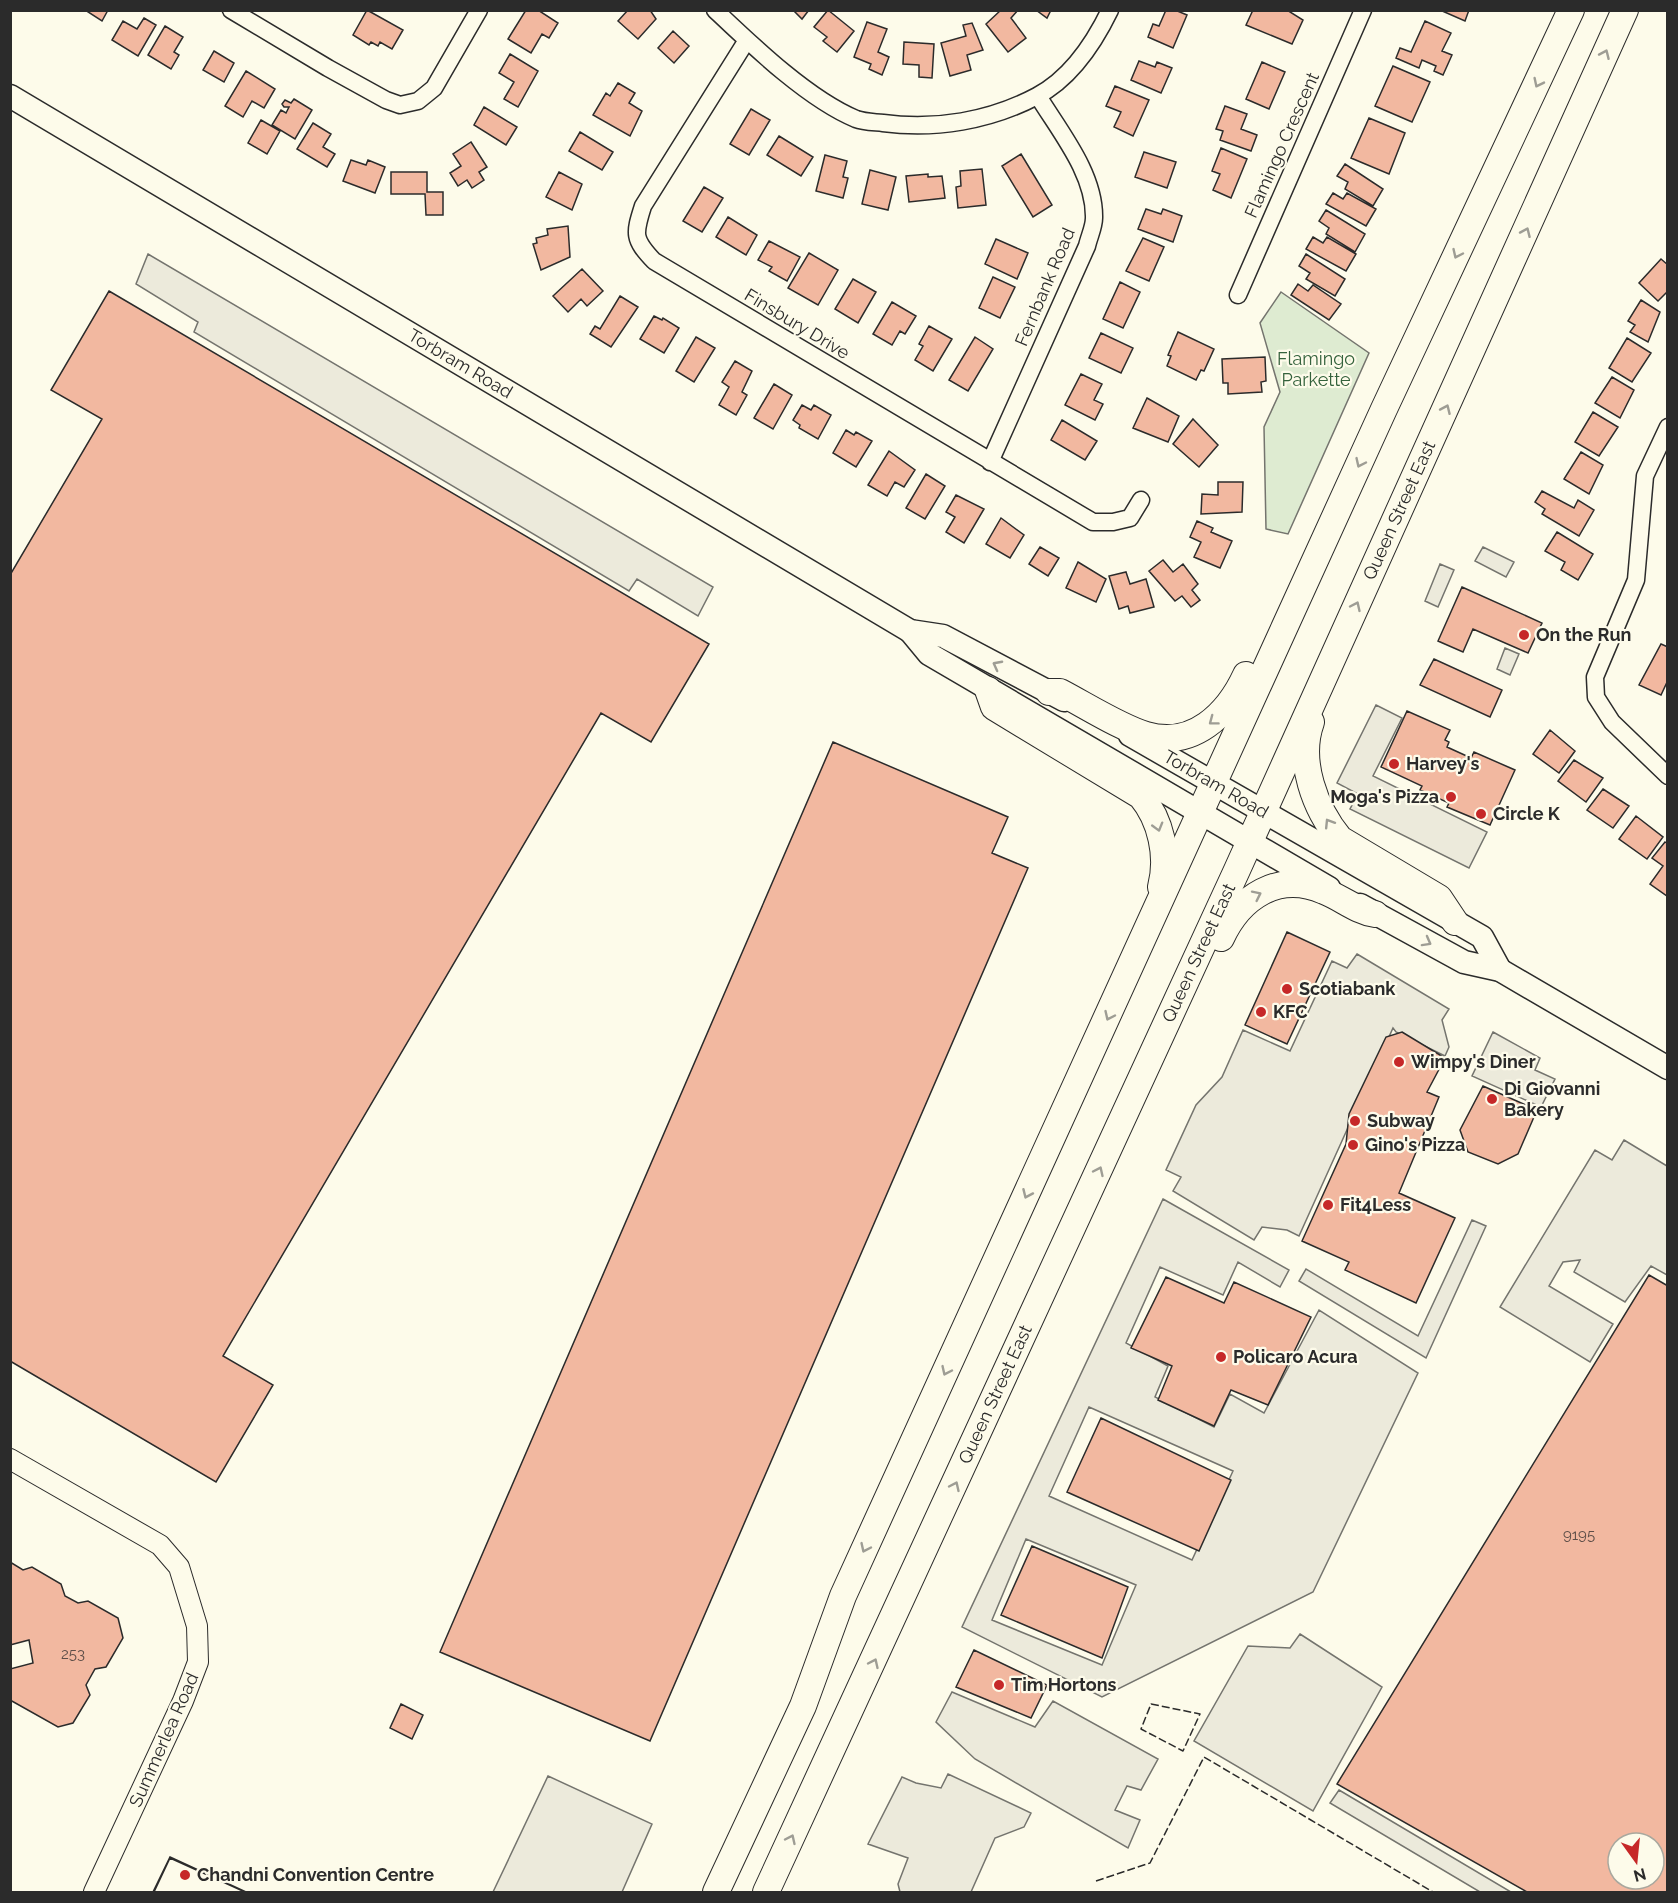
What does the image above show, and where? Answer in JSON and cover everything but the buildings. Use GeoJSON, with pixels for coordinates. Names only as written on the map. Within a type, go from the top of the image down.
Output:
{"type":"FeatureCollection","features":[{"type":"Feature","properties":{"kind":"main road"},"geometry":{"type":"LineString","coordinates":[[716,1893],[803,1706],[843,1596],[1319,552],[1571,10]]}},
{"type":"Feature","properties":{"kind":"main road","name":"Queen Street East"},"geometry":{"type":"LineString","coordinates":[[766,1893],[1249,842],[1624,10]]}},
{"type":"Feature","properties":{"kind":"main road","name":"Torbram Road"},"geometry":{"type":"LineString","coordinates":[[10,96],[910,631],[930,654],[988,690],[1375,914],[1464,962],[1500,970],[1668,1068]]}},
{"type":"Feature","properties":{"kind":"main road"},"geometry":{"type":"LineString","coordinates":[[1049,692],[1060,692],[1144,735],[1161,738],[1206,727],[1216,720],[1235,698],[1297,562],[1319,552]]}},
{"type":"Feature","properties":{"kind":"main road","name":"Torbram Road"},"geometry":{"type":"LineString","coordinates":[[910,631],[943,636],[1215,783],[1482,938],[1500,970]]}},
{"type":"Feature","properties":{"kind":"main road"},"geometry":{"type":"LineString","coordinates":[[1332,659],[1333,670],[1308,730],[1307,744],[1313,791],[1324,816],[1340,839],[1439,898],[1455,922]]}},
{"type":"Feature","properties":{"kind":"main road"},"geometry":{"type":"LineString","coordinates":[[988,690],[994,707],[1141,796],[1152,809],[1161,838],[1164,867],[1162,885],[1134,946],[1133,963]]}},
{"type":"Feature","properties":{"kind":"main road"},"geometry":{"type":"LineString","coordinates":[[1167,1021],[1186,1016],[1227,926],[1236,911],[1260,892],[1295,884],[1323,890],[1364,912],[1375,914]]}},
{"type":"Feature","properties":{"kind":"street"},"geometry":{"type":"LineString","coordinates":[[231,10],[347,79],[400,105],[418,100],[435,88],[479,10]]}},
{"type":"Feature","properties":{"kind":"street"},"geometry":{"type":"LineString","coordinates":[[715,10],[747,40],[822,100],[857,119],[906,126],[957,124],[1038,96],[1068,72],[1096,40],[1110,10]]}},
{"type":"Feature","properties":{"kind":"street","name":"Flamingo Crescent"},"geometry":{"type":"LineString","coordinates":[[1238,295],[1363,10]]}},
{"type":"Feature","properties":{"kind":"street","name":"Finsbury Drive"},"geometry":{"type":"LineString","coordinates":[[747,40],[643,206],[635,230],[639,246],[654,261],[1093,522],[1113,522],[1130,518],[1141,500]]}},
{"type":"Feature","properties":{"kind":"street","name":"Fernbank Road"},"geometry":{"type":"LineString","coordinates":[[990,462],[1087,246],[1094,219],[1090,193],[1077,159],[1038,96]]}},
{"type":"Feature","properties":{"kind":"street"},"geometry":{"type":"LineString","coordinates":[[1668,427],[1645,476],[1636,580],[1595,677],[1596,697],[1612,722],[1668,776]]}},
{"type":"Feature","properties":{"kind":"street","name":"Summerlea Road"},"geometry":{"type":"LineString","coordinates":[[10,1459],[160,1545],[179,1567],[197,1626],[198,1662],[183,1701],[94,1893]]}},
{"type":"Feature","properties":{"kind":"green space","name":"Flamingo Parkette"},"geometry":{"type":"Polygon","coordinates":[[[1281,292],[1369,353],[1288,534],[1266,529],[1264,427],[1280,392],[1260,323],[1281,292]]]}},
{"type":"Feature","properties":{"kind":"shaded area"},"geometry":{"type":"Polygon","coordinates":[[[148,254],[713,587],[698,616],[637,579],[629,591],[194,332],[198,322],[136,284],[148,254]]]}},
{"type":"Feature","properties":{"kind":"shaded area"},"geometry":{"type":"Polygon","coordinates":[[[1483,547],[1514,562],[1506,577],[1475,561],[1483,547]]]}},
{"type":"Feature","properties":{"kind":"shaded area"},"geometry":{"type":"Polygon","coordinates":[[[1440,564],[1454,570],[1438,607],[1425,601],[1440,564]]]}},
{"type":"Feature","properties":{"kind":"shaded area"},"geometry":{"type":"Polygon","coordinates":[[[1505,648],[1519,654],[1510,675],[1497,669],[1505,648]]]}},
{"type":"Feature","properties":{"kind":"shaded area"},"geometry":{"type":"Polygon","coordinates":[[[1376,705],[1402,718],[1373,776],[1487,832],[1469,868],[1350,809],[1358,794],[1337,783],[1376,705]]]}},
{"type":"Feature","properties":{"kind":"shaded area"},"geometry":{"type":"Polygon","coordinates":[[[1357,954],[1449,1009],[1442,1020],[1449,1047],[1445,1056],[1396,1032],[1393,1028],[1299,1236],[1287,1230],[1262,1227],[1254,1240],[1173,1191],[1181,1177],[1166,1170],[1196,1105],[1222,1077],[1243,1030],[1290,1051],[1332,961],[1347,968],[1357,954]]]}},
{"type":"Feature","properties":{"kind":"shaded area"},"geometry":{"type":"Polygon","coordinates":[[[1493,1032],[1540,1058],[1535,1070],[1555,1079],[1541,1107],[1472,1076],[1493,1032]]]}},
{"type":"Feature","properties":{"kind":"shaded area"},"geometry":{"type":"Polygon","coordinates":[[[1624,1140],[1667,1166],[1667,1275],[1651,1266],[1625,1302],[1574,1272],[1580,1260],[1563,1262],[1549,1286],[1613,1324],[1590,1362],[1500,1307],[1595,1150],[1612,1160],[1624,1140]]]}},
{"type":"Feature","properties":{"kind":"shaded area"},"geometry":{"type":"Polygon","coordinates":[[[1163,1199],[1289,1270],[1280,1287],[1238,1262],[1223,1295],[1160,1267],[1126,1343],[1168,1366],[1155,1397],[1214,1427],[1230,1394],[1264,1413],[1319,1310],[1418,1373],[1313,1592],[1102,1697],[962,1627],[1163,1199]],[[1089,1407],[1049,1496],[1192,1560],[1233,1471],[1089,1407]],[[1026,1539],[992,1620],[1102,1665],[1136,1585],[1026,1539]]]}},
{"type":"Feature","properties":{"kind":"shaded area"},"geometry":{"type":"Polygon","coordinates":[[[1472,1220],[1486,1226],[1426,1358],[1299,1281],[1306,1269],[1418,1336],[1472,1220]]]}},
{"type":"Feature","properties":{"kind":"shaded area"},"geometry":{"type":"Polygon","coordinates":[[[1300,1634],[1382,1687],[1313,1811],[1194,1741],[1248,1646],[1290,1648],[1300,1634]]]}},
{"type":"Feature","properties":{"kind":"shaded area"},"geometry":{"type":"Polygon","coordinates":[[[952,1692],[1035,1727],[1053,1701],[1158,1759],[1141,1790],[1127,1786],[1115,1810],[1140,1820],[1128,1848],[975,1759],[936,1722],[952,1692]]]}},
{"type":"Feature","properties":{"kind":"shaded area"},"geometry":{"type":"Polygon","coordinates":[[[948,1774],[1031,1813],[1024,1827],[995,1838],[971,1892],[900,1892],[898,1884],[908,1858],[868,1844],[902,1777],[916,1783],[941,1788],[948,1774]]]}},
{"type":"Feature","properties":{"kind":"shaded area"},"geometry":{"type":"Polygon","coordinates":[[[548,1776],[652,1824],[622,1892],[493,1892],[548,1776]]]}},
{"type":"Feature","properties":{"kind":"shaded area"},"geometry":{"type":"Polygon","coordinates":[[[1339,1790],[1511,1892],[1480,1892],[1330,1803],[1339,1790]]]}},
{"type":"Feature","properties":{"kind":"fence"},"geometry":{"type":"LineString","coordinates":[[1151,1704],[1200,1714],[1183,1751],[1141,1729],[1151,1704]]}},
{"type":"Feature","properties":{"kind":"fence"},"geometry":{"type":"LineString","coordinates":[[1096,1881],[1150,1863],[1204,1757],[1433,1892]]}},
{"type":"Feature","properties":{"kind":"place","name":"On the Run"},"geometry":{"type":"Point","coordinates":[1524,635]}},
{"type":"Feature","properties":{"kind":"place","name":"Harvey's"},"geometry":{"type":"Point","coordinates":[1394,764]}},
{"type":"Feature","properties":{"kind":"place","name":"Moga's Pizza"},"geometry":{"type":"Point","coordinates":[1451,797]}},
{"type":"Feature","properties":{"kind":"place","name":"Circle K"},"geometry":{"type":"Point","coordinates":[1481,814]}},
{"type":"Feature","properties":{"kind":"place","name":"Scotiabank"},"geometry":{"type":"Point","coordinates":[1287,989]}},
{"type":"Feature","properties":{"kind":"place","name":"KFC"},"geometry":{"type":"Point","coordinates":[1261,1012]}},
{"type":"Feature","properties":{"kind":"place","name":"Wimpy's Diner"},"geometry":{"type":"Point","coordinates":[1399,1062]}},
{"type":"Feature","properties":{"kind":"place","name":"Di Giovanni Bakery"},"geometry":{"type":"Point","coordinates":[1492,1099]}},
{"type":"Feature","properties":{"kind":"place","name":"Subway"},"geometry":{"type":"Point","coordinates":[1355,1121]}},
{"type":"Feature","properties":{"kind":"place","name":"Gino's Pizza"},"geometry":{"type":"Point","coordinates":[1353,1145]}},
{"type":"Feature","properties":{"kind":"place","name":"Fit4Less"},"geometry":{"type":"Point","coordinates":[1328,1205]}},
{"type":"Feature","properties":{"kind":"place","name":"Policaro Acura"},"geometry":{"type":"Point","coordinates":[1221,1357]}},
{"type":"Feature","properties":{"kind":"place","name":"Tim Hortons"},"geometry":{"type":"Point","coordinates":[999,1685]}},
{"type":"Feature","properties":{"kind":"place","name":"Chandni Convention Centre"},"geometry":{"type":"Point","coordinates":[185,1875]}}]}
